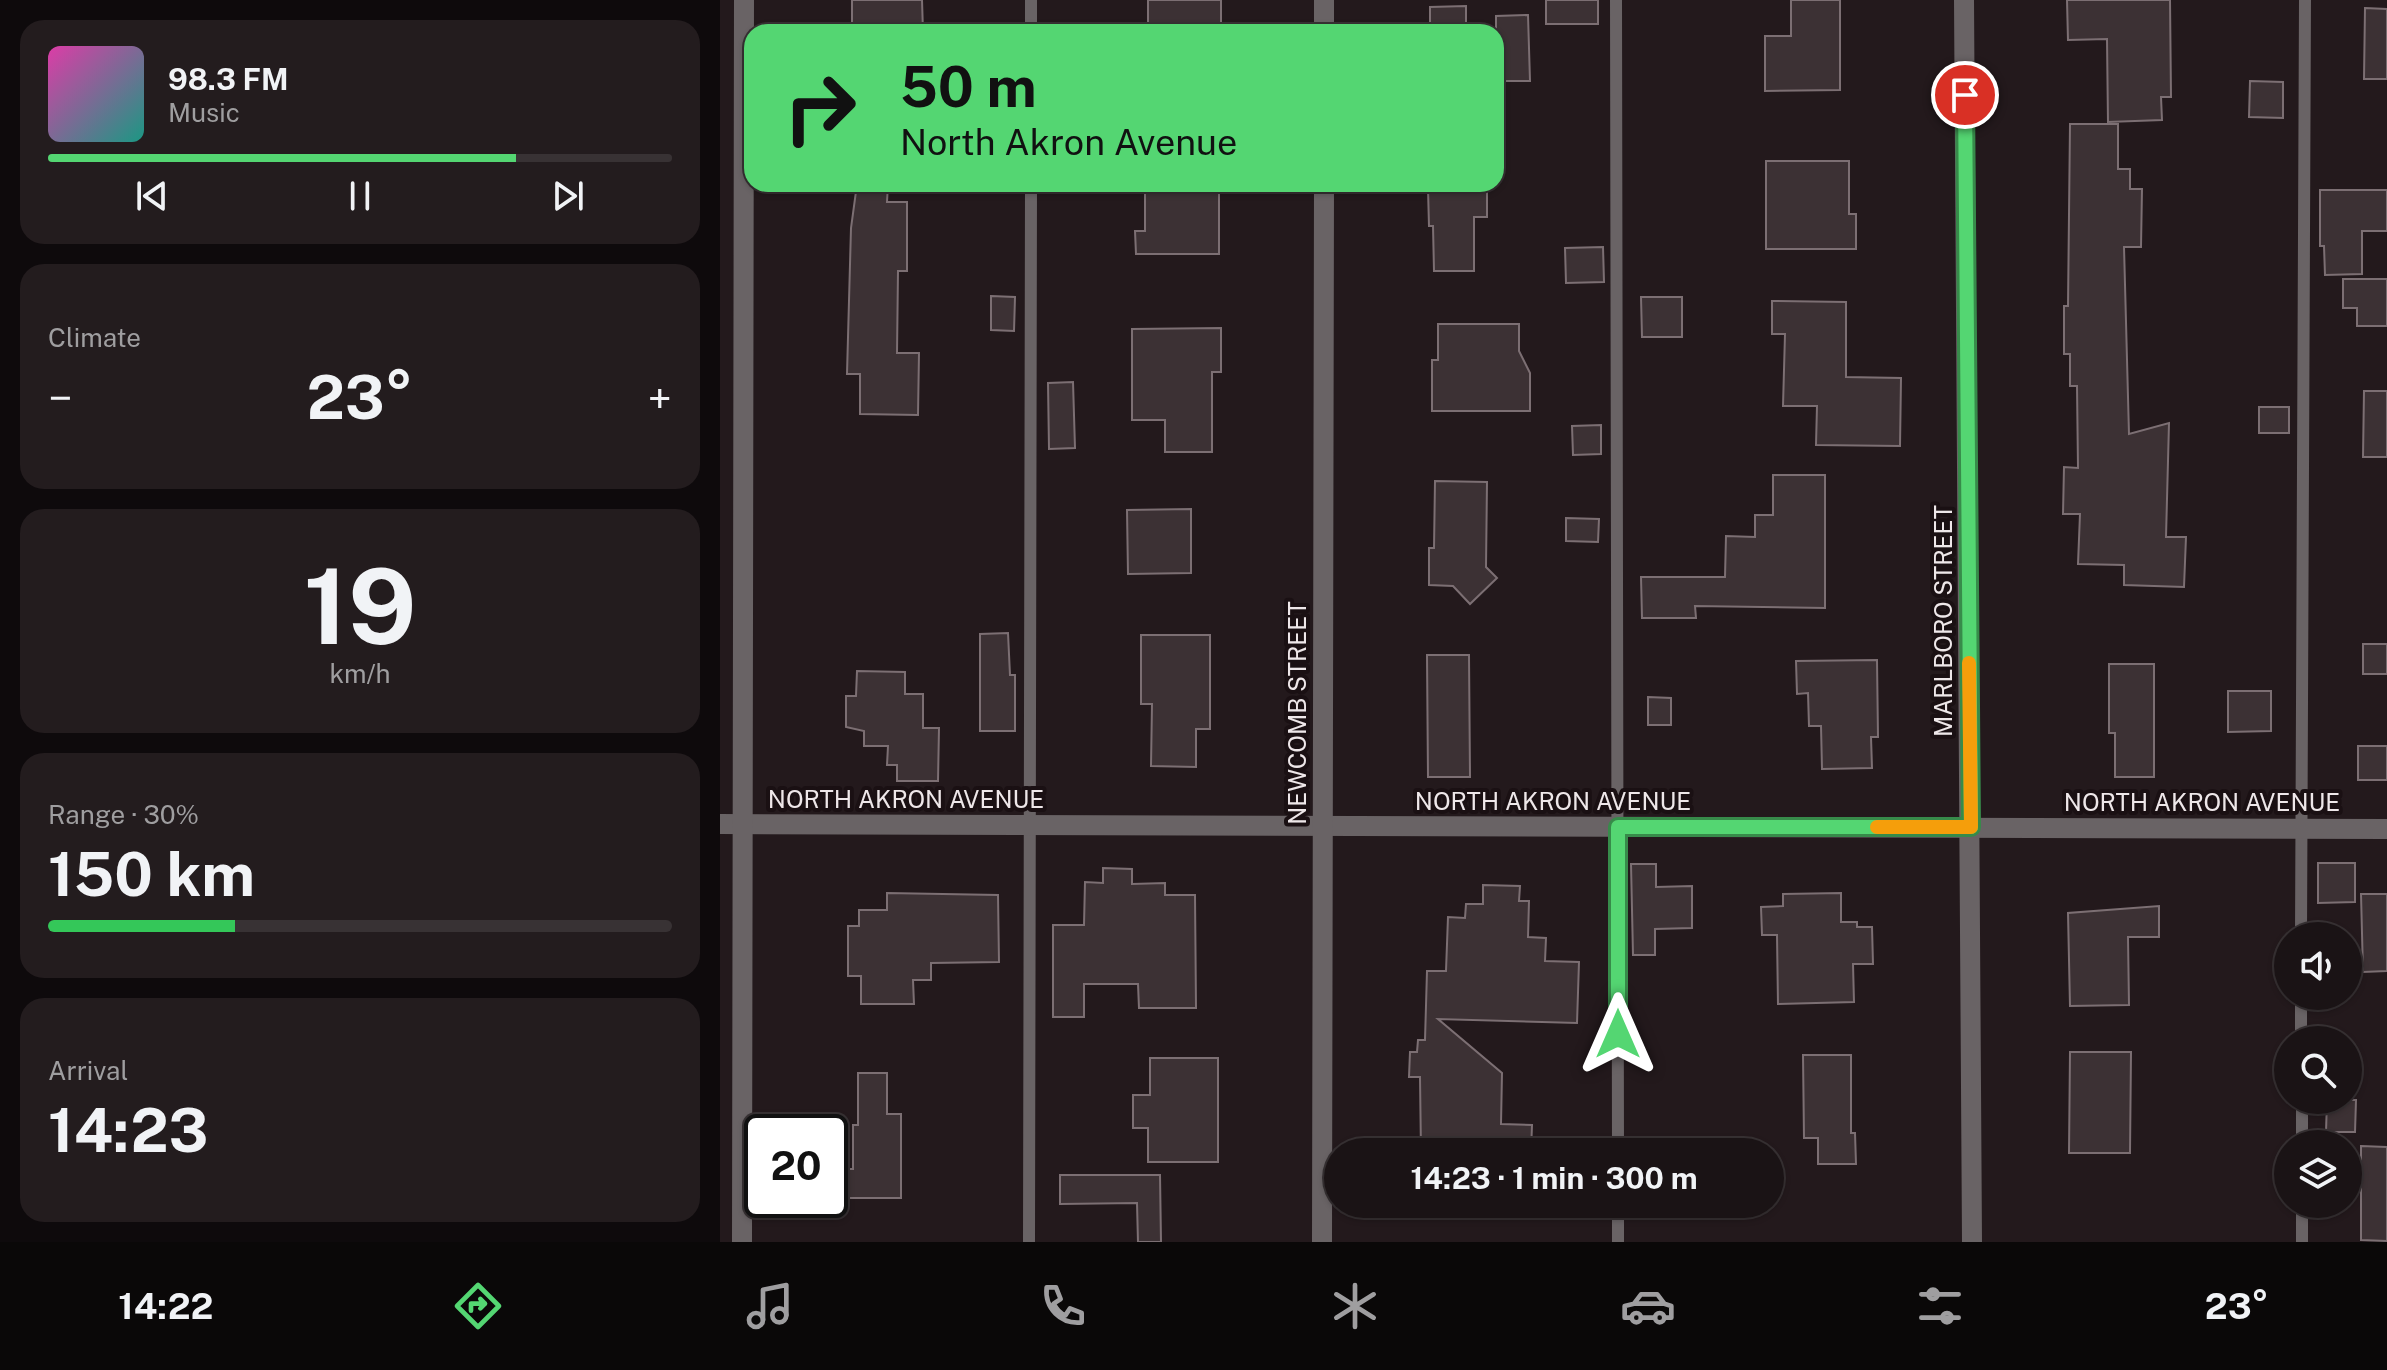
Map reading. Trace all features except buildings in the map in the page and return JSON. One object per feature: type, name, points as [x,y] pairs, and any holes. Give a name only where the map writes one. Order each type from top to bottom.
[{"type":"street","points":[[742,1242],[744,0]]},
{"type":"street","points":[[1324,0],[1324,24]]},
{"type":"street","name":"MARLBORO STREET","points":[[1964,0],[1972,1242]]},
{"type":"street","name":"NEWCOMB STREET","points":[[1322,1242],[1324,192]]},
{"type":"street","name":"NORTH AKRON AVENUE","points":[[720,824],[2387,829]]},
{"type":"lane","points":[[1031,0],[1031,24]]},
{"type":"lane","points":[[1616,0],[1618,1138]]},
{"type":"lane","points":[[2301,922],[2305,0]]},
{"type":"lane","points":[[1029,1242],[1031,192]]},
{"type":"lane","points":[[1618,1218],[1618,1242]]},
{"type":"lane","points":[[2302,1218],[2302,1242]]},
{"type":"slow traffic","points":[[1877,827],[1971,827],[1969,663]]},
{"type":"route","points":[[1618,1034],[1618,827],[1971,827],[1965,95]]}]
